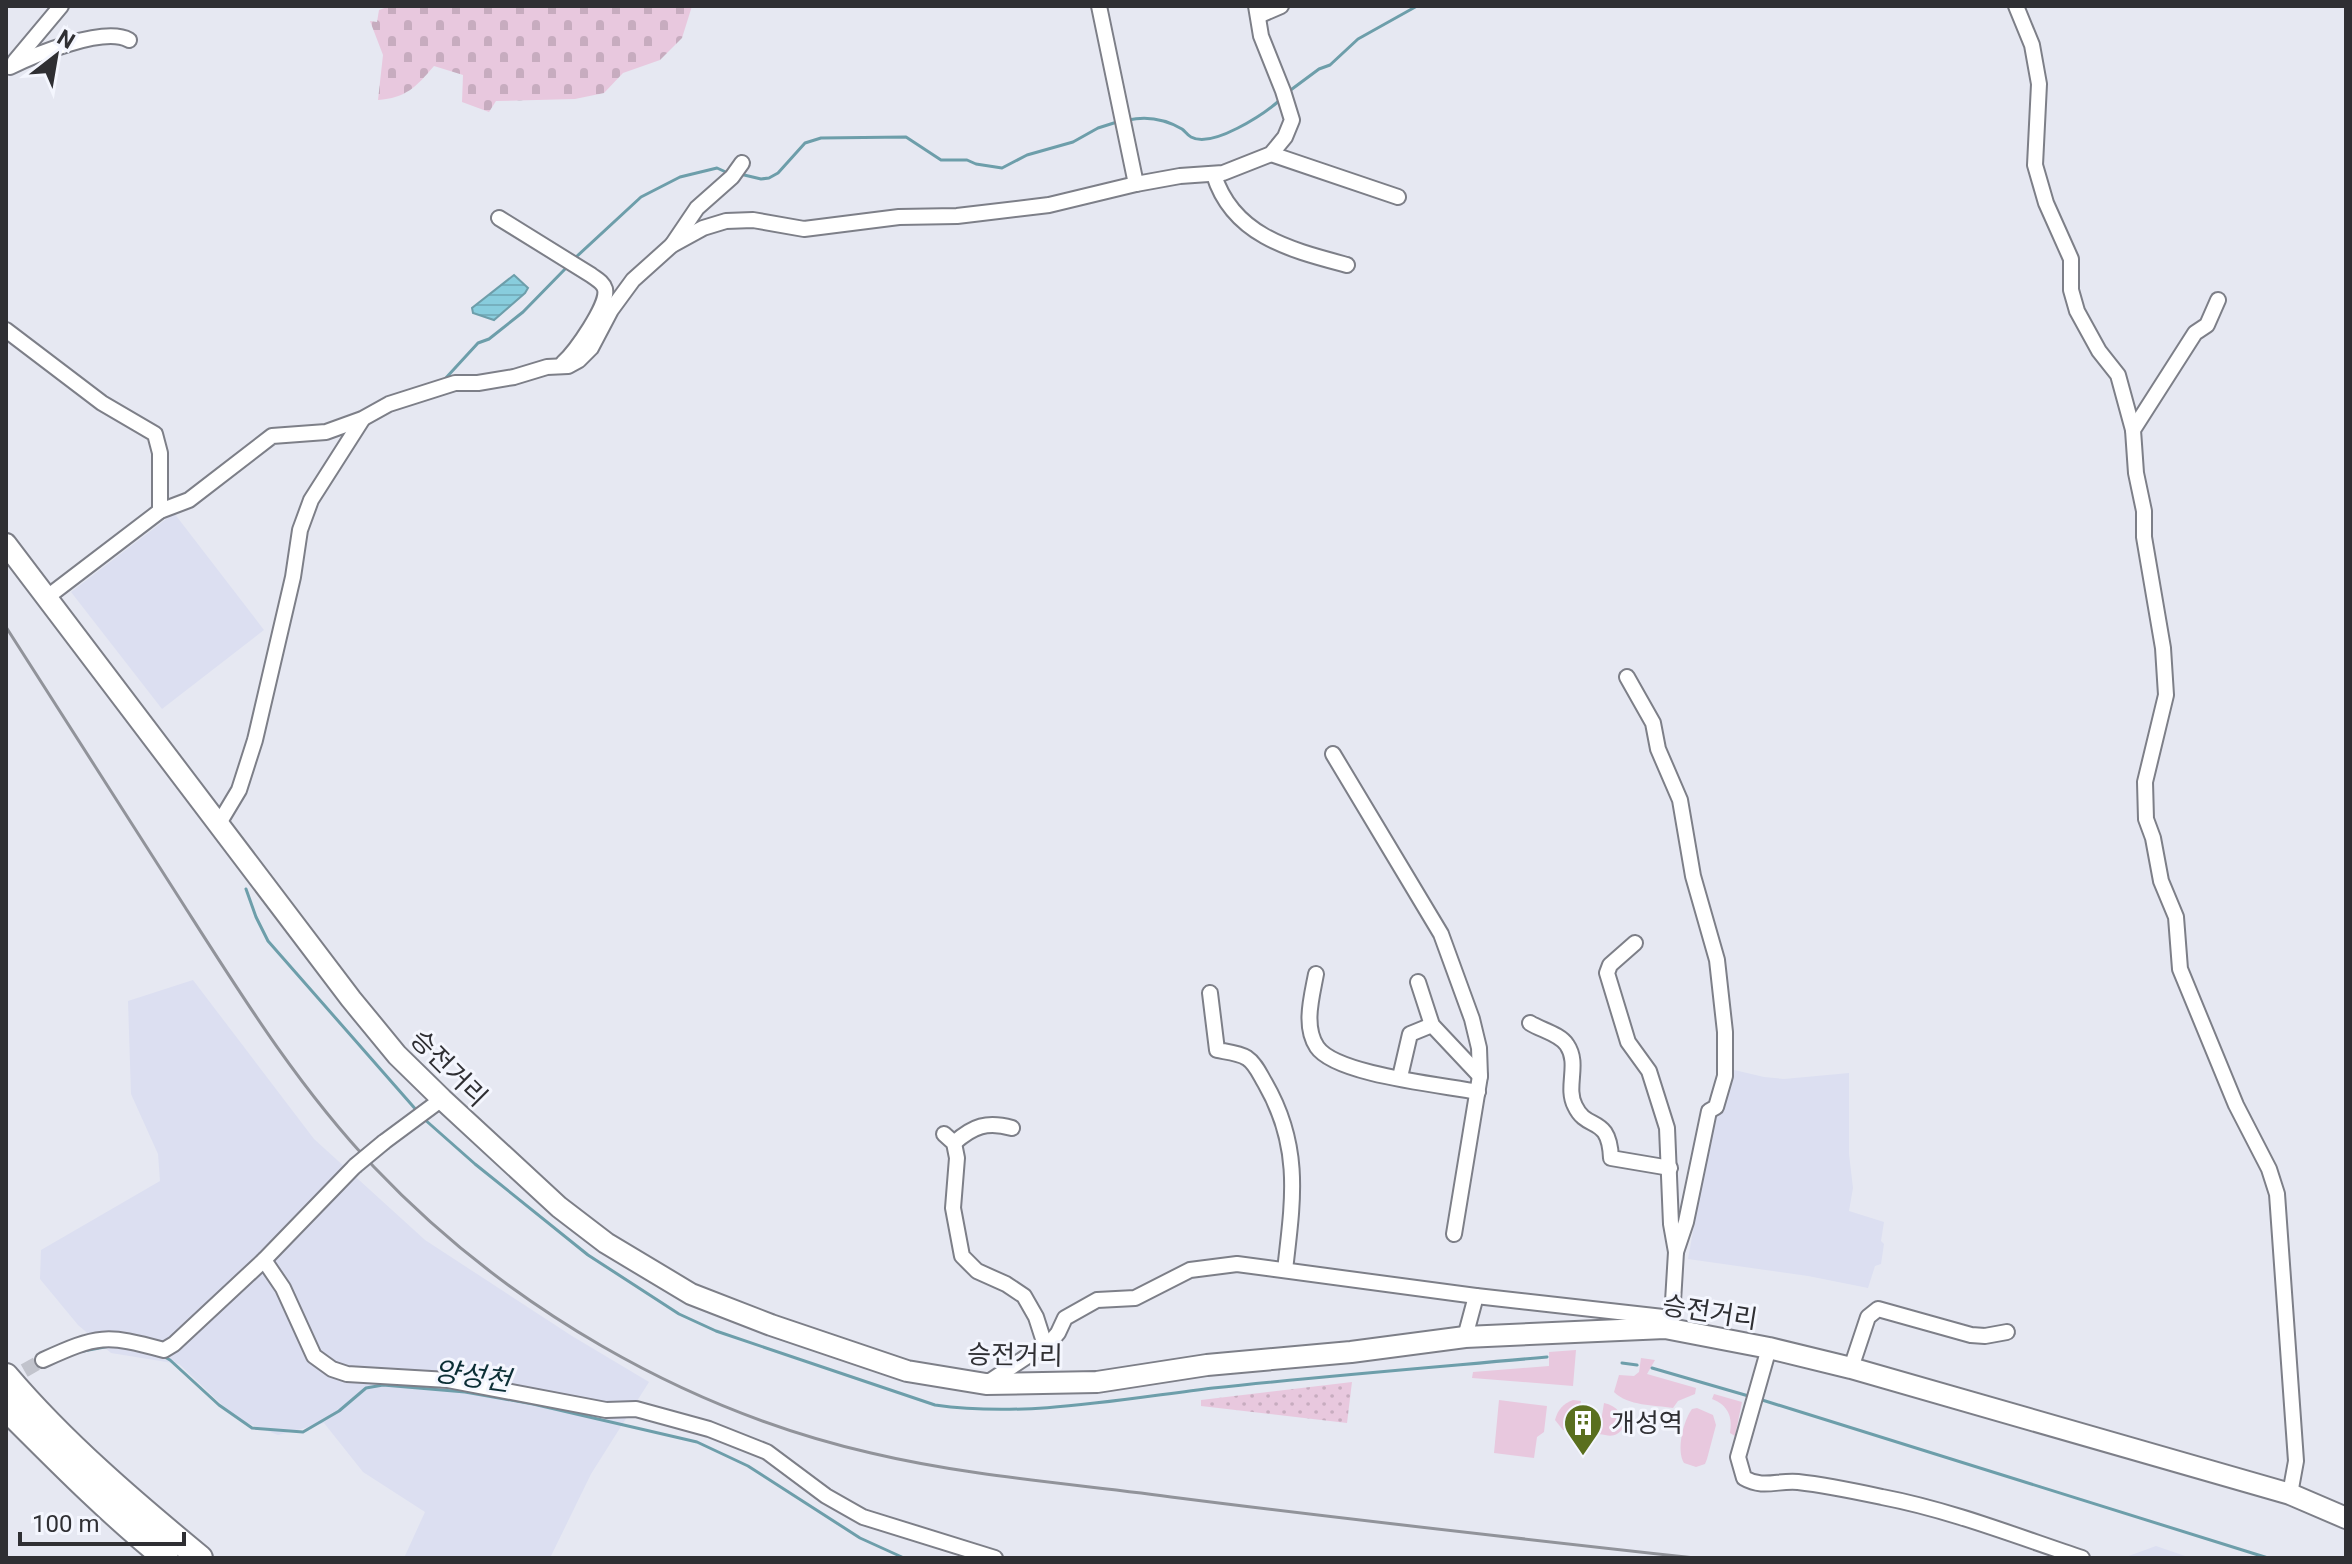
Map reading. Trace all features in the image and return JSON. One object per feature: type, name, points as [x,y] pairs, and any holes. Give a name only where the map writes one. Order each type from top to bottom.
[{"type":"highway","points":[[6,1376],[109,1480],[200,1558]]},
{"type":"highway","points":[[6,1408],[72,1475],[166,1558]]},
{"type":"main road","name":"승전거리","points":[[6,544],[351,999],[397,1055],[429,1109],[606,1243],[691,1294],[907,1371],[986,1384],[1097,1382],[1207,1365],[1351,1352],[1465,1337],[1669,1323],[1851,1368],[2290,1494],[2346,1518]]},
{"type":"street","points":[[8,68],[61,6]]},
{"type":"street","points":[[1099,6],[1136,184]]},
{"type":"street","points":[[46,598],[160,511],[189,500],[272,436],[326,432],[362,419],[389,404],[455,383],[478,383],[579,360],[591,348],[611,310],[633,280],[672,245],[703,228],[726,221],[753,220],[804,229],[899,217],[957,216],[1049,205],[1180,176],[1214,175],[1271,154],[1285,137],[1292,120],[1261,36],[1257,11],[1281,6]]},
{"type":"street","points":[[2016,6],[2032,45],[2039,84],[2035,165],[2046,203],[2071,259],[2071,290],[2077,311],[2099,351],[2118,375],[2133,430],[2136,473],[2144,511],[2144,537],[2163,648],[2166,695],[2145,782],[2146,819],[2161,881],[2176,917],[2180,969],[2230,1092],[2269,1169],[2277,1194],[2296,1461],[2290,1494]]},
{"type":"street","points":[[8,68],[44,51],[78,42],[112,36],[129,40]]},
{"type":"street","points":[[1271,154],[1398,197]]},
{"type":"street","points":[[672,245],[697,208],[737,170]]},
{"type":"street","points":[[1214,175],[1219,191],[1233,213],[1250,228],[1289,248],[1347,265]]},
{"type":"street","points":[[499,218],[601,282],[605,290],[605,298],[572,355],[560,366]]},
{"type":"street","points":[[2133,430],[2195,333],[2207,325],[2218,300]]},
{"type":"street","points":[[6,330],[102,403],[155,434],[160,453],[160,511]]},
{"type":"street","points":[[218,825],[239,790],[255,740],[293,577],[300,530],[311,500],[362,419]]},
{"type":"street","points":[[986,1384],[1045,1345],[1058,1333],[1065,1318],[1097,1300],[1135,1298],[1190,1270],[1237,1264],[1669,1323],[1676,1252],[1686,1222],[1709,1111],[1716,1107],[1725,1076],[1725,1032],[1717,960],[1690,865],[1680,800],[1658,749],[1653,723],[1627,677]]},
{"type":"street","points":[[1333,754],[1441,934],[1472,1019],[1479,1048],[1480,1076],[1454,1234]]},
{"type":"street","points":[[1635,943],[1610,965],[1607,973],[1628,1042],[1649,1071],[1667,1128],[1671,1224],[1676,1252]]},
{"type":"street","points":[[1316,974],[1309,1011],[1317,1047],[1339,1065],[1478,1092]]},
{"type":"street","points":[[1418,982],[1432,1025],[1480,1076]]},
{"type":"street","points":[[1210,993],[1217,1050],[1246,1058],[1255,1066],[1276,1102],[1292,1151],[1293,1202],[1285,1270]]},
{"type":"street","points":[[1530,1023],[1563,1039],[1569,1047],[1574,1067],[1572,1097],[1575,1107],[1606,1132],[1611,1158],[1670,1168]]},
{"type":"street","points":[[1400,1077],[1410,1034],[1432,1025]]},
{"type":"street","points":[[43,1360],[83,1342],[103,1338],[139,1342],[164,1350],[174,1344],[264,1260],[355,1166],[429,1109]]},
{"type":"street","points":[[1012,1128],[985,1124],[949,1138],[957,1158],[953,1208],[962,1256],[977,1271],[1024,1296],[1036,1317],[1045,1345]]},
{"type":"street","points":[[264,1260],[283,1288],[314,1356],[332,1369],[347,1374],[448,1380],[606,1410],[636,1409],[709,1429],[767,1452],[826,1496],[863,1517],[992,1558]]},
{"type":"street","points":[[1465,1337],[1476,1296]]},
{"type":"street","points":[[1851,1368],[1868,1317],[1878,1309],[1971,1335],[2007,1332]]},
{"type":"street","points":[[1769,1348],[1738,1457],[1744,1478],[1754,1484],[1794,1482],[1886,1497],[1953,1515],[2082,1558]]},
{"type":"shaded area","points":[[174,513],[264,630],[162,709],[71,592]]},
{"type":"shaded area","points":[[193,980],[314,1139],[425,1240],[649,1382],[591,1474],[550,1558],[404,1558],[425,1512],[363,1472],[324,1423],[278,1435],[237,1419],[179,1364],[111,1353],[78,1325],[40,1279],[41,1250],[160,1181],[158,1154],[131,1094],[128,1001]]},
{"type":"shaded area","points":[[1730,1069],[1784,1079],[1849,1073],[1849,1154],[1853,1188],[1849,1211],[1884,1222],[1881,1264],[1875,1266],[1868,1288],[1688,1259],[1713,1120]]},
{"type":"shaded area","points":[[2156,1546],[2191,1558],[2123,1558]]},
{"type":"green space","points":[[390,6],[692,6],[682,38],[660,60],[623,73],[604,93],[575,99],[496,101],[489,112],[462,102],[463,75],[434,66],[410,90],[396,97],[378,100],[383,55],[370,21],[377,22],[379,10]]},
{"type":"green space","points":[[1576,1350],[1573,1386],[1472,1378],[1473,1372],[1549,1366],[1549,1352]]},
{"type":"green space","points":[[1641,1358],[1655,1360],[1647,1374],[1696,1388],[1695,1394],[1678,1401],[1673,1408],[1620,1397],[1614,1392],[1619,1375],[1634,1376],[1639,1372]]},
{"type":"green space","points":[[1352,1382],[1347,1423],[1201,1406],[1201,1400]]},
{"type":"green space","points":[[1714,1394],[1742,1402],[1735,1436],[1730,1433],[1728,1412],[1712,1399]]},
{"type":"green space","points":[[1499,1400],[1547,1406],[1544,1432],[1537,1437],[1534,1458],[1494,1453]]},
{"type":"green space","points":[[1573,1400],[1581,1401],[1577,1432],[1563,1430],[1555,1420],[1561,1407]]},
{"type":"green space","points":[[1604,1403],[1613,1406],[1621,1415],[1623,1428],[1615,1435],[1599,1434]]},
{"type":"green space","points":[[1697,1408],[1713,1415],[1716,1425],[1705,1464],[1696,1467],[1684,1463],[1681,1444],[1689,1414]]},
{"type":"water","points":[[514,275],[528,288],[525,293],[494,320],[473,313],[472,308]]},
{"type":"waterway","points":[[1288,92],[1319,69],[1330,65],[1358,39],[1417,6]]},
{"type":"waterway","points":[[1128,120],[1149,118],[1176,126],[1191,137],[1212,138],[1250,121],[1280,100]]},
{"type":"waterway","points":[[740,174],[769,178],[778,173],[805,143],[821,138],[906,137],[941,160],[967,160],[1002,168],[1027,155],[1073,142],[1098,128],[1117,122]]},
{"type":"waterway","points":[[575,258],[641,197],[680,177],[717,168],[728,173]]},
{"type":"waterway","points":[[444,380],[478,343],[489,339],[523,312],[567,267]]},
{"type":"waterway","points":[[246,889],[268,941],[418,1112]]},
{"type":"waterway","points":[[423,1118],[588,1255],[679,1314],[716,1331],[935,1405],[1004,1409],[1074,1406],[1213,1388],[1547,1357]]},
{"type":"waterway","name":"양성천","points":[[78,1352],[110,1346]]},
{"type":"waterway","name":"양성천","points":[[163,1356],[219,1405],[252,1428],[303,1432],[339,1411],[366,1388],[383,1385],[465,1392],[533,1404],[697,1442],[748,1466],[860,1538],[904,1558]]},
{"type":"waterway","points":[[1622,1363],[1637,1365]]},
{"type":"waterway","points":[[1652,1368],[1752,1397]]},
{"type":"waterway","points":[[1759,1399],[2268,1558]]},
{"type":"tunnel","points":[[6,1381],[43,1360]]},
{"type":"railway","points":[[6,627],[251,1009],[321,1106],[374,1167],[481,1264],[540,1307],[602,1346],[666,1380],[733,1410],[801,1434],[909,1461],[1025,1479],[1372,1522],[1695,1558]]},
{"type":"place","name":"개성역","points":[[1583,1457]]}]
